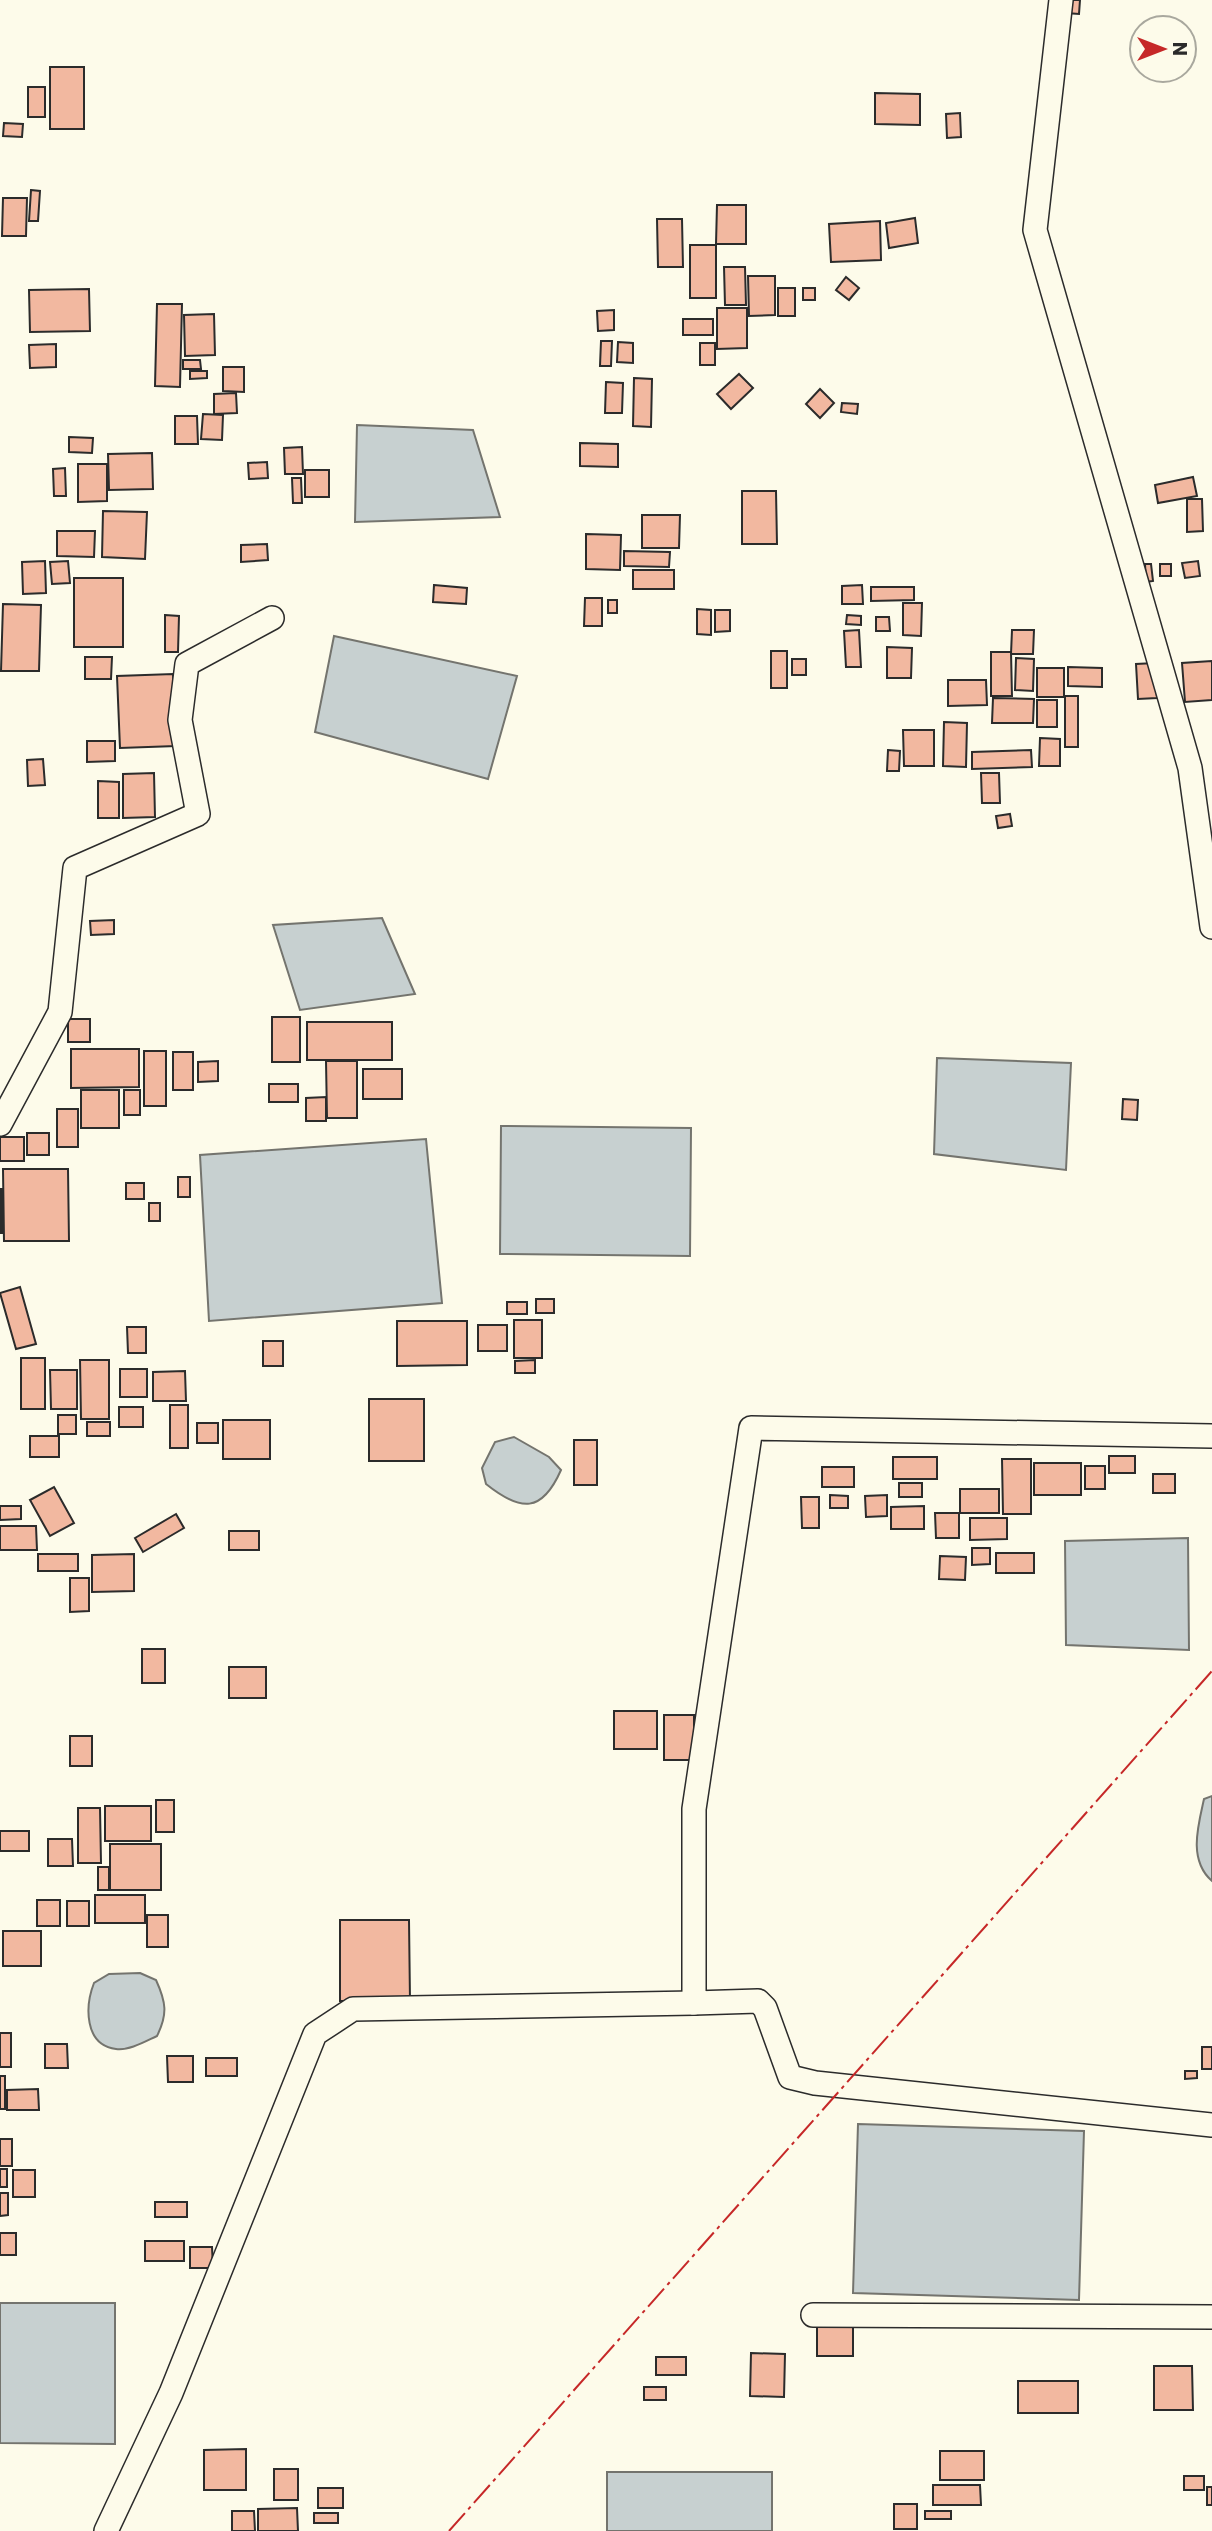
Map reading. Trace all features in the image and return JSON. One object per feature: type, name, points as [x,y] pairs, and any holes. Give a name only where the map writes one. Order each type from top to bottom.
[{"type":"street","points":[[1061,0],[1035,230],[1191,768],[1212,927]]},
{"type":"street","points":[[0,1124],[60,1012],[75,868],[198,814],[180,720],[187,664],[272,618]]},
{"type":"street","points":[[694,2003],[694,1809],[751,1428],[1212,1436]]},
{"type":"street","points":[[106,2531],[171,2393],[315,2034],[353,2009],[758,2001],[765,2008],[786,2073],[797,2080],[1212,2125]]},
{"type":"street","points":[[813,2315],[1212,2316]]},
{"type":"shaded area","points":[[357,425],[473,430],[500,517],[355,522]]},
{"type":"shaded area","points":[[334,636],[517,676],[488,779],[315,732]]},
{"type":"shaded area","points":[[382,918],[415,994],[300,1010],[273,925]]},
{"type":"shaded area","points":[[937,1058],[1071,1063],[1066,1170],[934,1154]]},
{"type":"shaded area","points":[[501,1126],[691,1128],[690,1256],[500,1254]]},
{"type":"shaded area","points":[[426,1139],[442,1303],[209,1321],[200,1155]]},
{"type":"shaded area","points":[[514,1437],[549,1457],[561,1470],[546,1494],[530,1504],[510,1500],[486,1484],[482,1468],[495,1442]]},
{"type":"shaded area","points":[[1188,1538],[1189,1650],[1066,1645],[1065,1541]]},
{"type":"shaded area","points":[[1212,1796],[1212,1881],[1200,1863],[1197,1842],[1204,1799]]},
{"type":"shaded area","points":[[140,1973],[156,1980],[162,1995],[164,2014],[157,2036],[126,2049],[105,2046],[98,2040],[90,2023],[89,2002],[94,1983],[109,1974]]},
{"type":"shaded area","points":[[858,2124],[1084,2131],[1079,2300],[853,2293]]},
{"type":"shaded area","points":[[0,2303],[115,2303],[115,2444],[0,2443]]},
{"type":"shaded area","points":[[607,2472],[772,2472],[772,2531],[607,2531]]},
{"type":"building","points":[[1067,0],[1080,0],[1079,14],[1066,13]]},
{"type":"building","points":[[50,67],[84,67],[84,129],[50,129]]},
{"type":"building","points":[[28,87],[45,87],[45,117],[28,117]]},
{"type":"building","points":[[875,93],[920,94],[920,125],[875,124]]},
{"type":"building","points":[[960,113],[961,137],[947,138],[946,114]]},
{"type":"building","points":[[4,123],[23,124],[22,137],[3,136]]},
{"type":"building","points":[[31,190],[40,191],[38,221],[29,221]]},
{"type":"building","points":[[3,198],[27,198],[26,236],[2,236]]},
{"type":"building","points":[[717,205],[746,205],[746,244],[716,244]]},
{"type":"building","points":[[915,218],[918,243],[889,248],[886,223]]},
{"type":"building","points":[[657,219],[682,219],[683,267],[658,267]]},
{"type":"building","points":[[880,221],[881,260],[831,262],[829,224]]},
{"type":"building","points":[[690,245],[716,245],[716,298],[690,298]]},
{"type":"building","points":[[724,267],[745,267],[746,305],[725,305]]},
{"type":"building","points":[[748,276],[775,276],[775,315],[749,316]]},
{"type":"building","points":[[846,277],[859,288],[849,300],[836,290]]},
{"type":"building","points":[[778,288],[795,288],[795,316],[778,316]]},
{"type":"building","points":[[803,288],[815,288],[815,300],[803,300]]},
{"type":"building","points":[[89,289],[90,331],[30,332],[29,290]]},
{"type":"building","points":[[157,304],[182,304],[180,387],[155,386]]},
{"type":"building","points":[[717,308],[747,308],[747,348],[717,349]]},
{"type":"building","points":[[614,310],[614,330],[598,331],[597,311]]},
{"type":"building","points":[[214,314],[215,355],[185,356],[184,315]]},
{"type":"building","points":[[683,319],[713,319],[713,335],[683,335]]},
{"type":"building","points":[[601,341],[612,341],[611,366],[600,366]]},
{"type":"building","points":[[618,342],[633,343],[633,363],[617,362]]},
{"type":"building","points":[[700,343],[715,343],[715,365],[700,365]]},
{"type":"building","points":[[56,344],[56,367],[30,368],[29,345]]},
{"type":"building","points":[[183,360],[200,360],[201,369],[183,369]]},
{"type":"building","points":[[223,367],[244,367],[244,392],[223,391]]},
{"type":"building","points":[[190,371],[207,371],[207,378],[190,379]]},
{"type":"building","points":[[739,374],[753,388],[731,409],[717,394]]},
{"type":"building","points":[[634,378],[652,379],[651,427],[633,426]]},
{"type":"building","points":[[606,382],[623,383],[622,413],[605,413]]},
{"type":"building","points":[[820,389],[834,403],[820,418],[806,404]]},
{"type":"building","points":[[236,393],[237,413],[214,414],[214,394]]},
{"type":"building","points":[[842,403],[858,404],[857,414],[841,412]]},
{"type":"building","points":[[203,414],[223,415],[222,440],[201,439]]},
{"type":"building","points":[[175,416],[197,416],[198,444],[175,444]]},
{"type":"building","points":[[69,437],[93,438],[92,453],[69,452]]},
{"type":"building","points":[[580,443],[618,444],[618,467],[580,466]]},
{"type":"building","points":[[302,447],[303,474],[285,474],[284,448]]},
{"type":"building","points":[[152,453],[153,489],[109,490],[108,454]]},
{"type":"building","points":[[267,462],[268,478],[249,479],[248,463]]},
{"type":"building","points":[[78,464],[107,464],[107,501],[78,502]]},
{"type":"building","points":[[65,468],[66,496],[54,496],[53,469]]},
{"type":"building","points":[[305,470],[329,470],[329,497],[305,497]]},
{"type":"building","points":[[1193,477],[1197,496],[1158,503],[1155,485]]},
{"type":"building","points":[[292,478],[301,478],[302,503],[293,503]]},
{"type":"building","points":[[742,491],[776,491],[777,544],[742,544]]},
{"type":"building","points":[[1187,499],[1202,499],[1203,531],[1187,532]]},
{"type":"building","points":[[103,511],[147,512],[145,559],[102,557]]},
{"type":"building","points":[[642,515],[680,515],[679,548],[642,548]]},
{"type":"building","points":[[57,531],[95,531],[94,557],[57,556]]},
{"type":"building","points":[[586,534],[621,535],[620,570],[586,569]]},
{"type":"building","points":[[267,544],[268,560],[241,562],[241,545]]},
{"type":"building","points":[[624,551],[670,552],[669,567],[624,566]]},
{"type":"building","points":[[45,561],[46,593],[23,594],[22,562]]},
{"type":"building","points":[[68,561],[70,583],[52,584],[50,562]]},
{"type":"building","points":[[1198,561],[1200,576],[1185,578],[1182,563]]},
{"type":"building","points":[[1145,564],[1151,564],[1153,581],[1146,582]]},
{"type":"building","points":[[1160,564],[1171,564],[1171,576],[1160,576]]},
{"type":"building","points":[[633,570],[674,570],[674,589],[633,589]]},
{"type":"building","points":[[74,578],[123,578],[123,647],[74,647]]},
{"type":"building","points":[[434,585],[467,588],[466,604],[433,602]]},
{"type":"building","points":[[862,585],[863,604],[842,604],[842,586]]},
{"type":"building","points":[[871,587],[914,587],[914,600],[871,601]]},
{"type":"building","points":[[585,598],[602,598],[602,626],[584,626]]},
{"type":"building","points":[[608,600],[617,600],[617,613],[608,613]]},
{"type":"building","points":[[903,603],[922,603],[921,636],[903,635]]},
{"type":"building","points":[[3,604],[41,605],[39,671],[1,671]]},
{"type":"building","points":[[697,609],[711,610],[711,635],[697,634]]},
{"type":"building","points":[[715,610],[730,610],[730,631],[715,632]]},
{"type":"building","points":[[165,615],[179,616],[178,652],[165,652]]},
{"type":"building","points":[[847,615],[861,616],[861,625],[846,624]]},
{"type":"building","points":[[876,617],[889,617],[890,631],[876,631]]},
{"type":"building","points":[[859,630],[861,667],[846,667],[844,631]]},
{"type":"building","points":[[1012,630],[1034,630],[1033,654],[1011,654]]},
{"type":"building","points":[[887,647],[912,648],[911,678],[887,678]]},
{"type":"building","points":[[771,651],[787,651],[787,688],[771,688]]},
{"type":"building","points":[[991,652],[1011,652],[1012,696],[991,696]]},
{"type":"building","points":[[85,657],[112,657],[111,679],[85,679]]},
{"type":"building","points":[[1016,658],[1034,659],[1033,691],[1015,690]]},
{"type":"building","points":[[792,659],[806,659],[806,675],[792,675]]},
{"type":"building","points":[[1212,661],[1212,700],[1185,702],[1182,663]]},
{"type":"building","points":[[1155,663],[1157,698],[1138,699],[1136,664]]},
{"type":"building","points":[[1068,667],[1102,668],[1102,687],[1068,686]]},
{"type":"building","points":[[1037,668],[1064,668],[1064,697],[1037,697]]},
{"type":"building","points":[[173,674],[176,746],[120,748],[117,676]]},
{"type":"building","points":[[948,680],[986,680],[987,705],[948,706]]},
{"type":"building","points":[[1065,696],[1078,696],[1078,747],[1065,747]]},
{"type":"building","points":[[993,698],[1034,699],[1033,723],[992,723]]},
{"type":"building","points":[[1037,700],[1057,700],[1057,727],[1037,727]]},
{"type":"building","points":[[944,722],[967,723],[966,767],[943,766]]},
{"type":"building","points":[[903,730],[934,730],[934,766],[904,766]]},
{"type":"building","points":[[1040,738],[1060,739],[1060,766],[1039,766]]},
{"type":"building","points":[[87,741],[115,741],[115,761],[87,762]]},
{"type":"building","points":[[888,750],[900,751],[899,771],[887,771]]},
{"type":"building","points":[[1031,750],[1032,767],[972,769],[972,752]]},
{"type":"building","points":[[43,759],[45,785],[28,786],[27,760]]},
{"type":"building","points":[[154,773],[155,817],[123,818],[123,774]]},
{"type":"building","points":[[981,773],[999,773],[1000,803],[982,803]]},
{"type":"building","points":[[98,781],[119,782],[119,818],[98,818]]},
{"type":"building","points":[[1010,814],[1012,826],[998,828],[996,816]]},
{"type":"building","points":[[114,920],[114,934],[91,935],[90,921]]},
{"type":"building","points":[[272,1017],[300,1017],[300,1062],[272,1062]]},
{"type":"building","points":[[68,1019],[90,1019],[90,1042],[68,1042]]},
{"type":"building","points":[[307,1022],[392,1022],[392,1060],[307,1060]]},
{"type":"building","points":[[71,1049],[139,1049],[139,1087],[71,1088]]},
{"type":"building","points":[[144,1051],[166,1051],[166,1106],[144,1106]]},
{"type":"building","points":[[173,1052],[193,1052],[193,1090],[173,1090]]},
{"type":"building","points":[[218,1061],[218,1081],[198,1082],[198,1062]]},
{"type":"building","points":[[326,1061],[357,1061],[357,1118],[327,1118]]},
{"type":"building","points":[[363,1069],[402,1069],[402,1099],[363,1099]]},
{"type":"building","points":[[269,1084],[298,1084],[298,1102],[269,1102]]},
{"type":"building","points":[[81,1090],[119,1090],[119,1128],[81,1128]]},
{"type":"building","points":[[124,1090],[140,1090],[140,1115],[124,1115]]},
{"type":"building","points":[[326,1097],[326,1121],[306,1121],[306,1098]]},
{"type":"building","points":[[1123,1099],[1138,1100],[1137,1120],[1122,1119]]},
{"type":"building","points":[[57,1109],[78,1109],[78,1147],[57,1147]]},
{"type":"building","points":[[27,1133],[49,1133],[49,1155],[27,1155]]},
{"type":"building","points":[[0,1137],[24,1137],[24,1161],[0,1161]]},
{"type":"building","points":[[3,1169],[68,1169],[69,1241],[4,1241]]},
{"type":"building","points":[[178,1177],[190,1177],[190,1197],[178,1197]]},
{"type":"building","points":[[126,1183],[144,1183],[144,1199],[126,1199]]},
{"type":"building","points":[[2,1189],[2,1233],[0,1233]]},
{"type":"building","points":[[149,1203],[160,1203],[160,1221],[149,1221]]},
{"type":"building","points":[[20,1287],[36,1344],[16,1349],[0,1293]]},
{"type":"building","points":[[536,1299],[554,1299],[554,1313],[536,1313]]},
{"type":"building","points":[[507,1302],[527,1302],[527,1314],[507,1314]]},
{"type":"building","points":[[514,1320],[542,1320],[542,1358],[514,1358]]},
{"type":"building","points":[[397,1321],[467,1321],[467,1365],[397,1366]]},
{"type":"building","points":[[478,1325],[507,1325],[507,1351],[478,1351]]},
{"type":"building","points":[[127,1327],[146,1327],[146,1353],[128,1353]]},
{"type":"building","points":[[263,1341],[283,1341],[283,1366],[263,1366]]},
{"type":"building","points":[[21,1358],[45,1358],[45,1409],[21,1409]]},
{"type":"building","points":[[80,1360],[109,1360],[109,1419],[81,1419]]},
{"type":"building","points":[[535,1360],[535,1373],[515,1373],[515,1361]]},
{"type":"building","points":[[120,1369],[147,1369],[147,1397],[120,1397]]},
{"type":"building","points":[[50,1370],[77,1370],[77,1409],[51,1409]]},
{"type":"building","points":[[185,1371],[186,1401],[153,1401],[153,1372]]},
{"type":"building","points":[[369,1399],[424,1399],[424,1461],[369,1461]]},
{"type":"building","points":[[170,1405],[188,1405],[188,1448],[170,1448]]},
{"type":"building","points":[[119,1407],[143,1407],[143,1427],[119,1427]]},
{"type":"building","points":[[58,1415],[76,1415],[76,1434],[58,1434]]},
{"type":"building","points":[[223,1420],[270,1420],[270,1459],[223,1459]]},
{"type":"building","points":[[87,1422],[110,1422],[110,1436],[87,1436]]},
{"type":"building","points":[[197,1423],[218,1423],[218,1443],[197,1443]]},
{"type":"building","points":[[30,1436],[59,1436],[59,1457],[30,1457]]},
{"type":"building","points":[[574,1440],[597,1440],[597,1485],[574,1485]]},
{"type":"building","points":[[1109,1456],[1135,1456],[1135,1473],[1109,1473]]},
{"type":"building","points":[[893,1457],[937,1457],[937,1479],[893,1479]]},
{"type":"building","points":[[1002,1459],[1031,1459],[1031,1514],[1003,1514]]},
{"type":"building","points":[[1034,1463],[1081,1463],[1081,1495],[1034,1495]]},
{"type":"building","points":[[1085,1466],[1105,1466],[1105,1489],[1085,1489]]},
{"type":"building","points":[[822,1467],[854,1467],[854,1487],[822,1487]]},
{"type":"building","points":[[1153,1474],[1175,1474],[1175,1493],[1153,1493]]},
{"type":"building","points":[[899,1483],[922,1483],[922,1497],[899,1497]]},
{"type":"building","points":[[54,1487],[74,1523],[50,1536],[30,1500]]},
{"type":"building","points":[[960,1489],[999,1489],[999,1513],[960,1513]]},
{"type":"building","points":[[830,1495],[848,1496],[848,1508],[830,1508]]},
{"type":"building","points":[[887,1495],[887,1516],[866,1517],[865,1496]]},
{"type":"building","points":[[801,1497],[819,1497],[819,1528],[802,1528]]},
{"type":"building","points":[[0,1506],[21,1506],[21,1519],[0,1520]]},
{"type":"building","points":[[924,1506],[924,1529],[891,1529],[891,1507]]},
{"type":"building","points":[[935,1513],[959,1513],[959,1538],[936,1538]]},
{"type":"building","points":[[176,1514],[184,1528],[143,1552],[135,1538]]},
{"type":"building","points":[[970,1518],[1007,1518],[1007,1539],[970,1540]]},
{"type":"building","points":[[0,1526],[36,1526],[37,1550],[0,1550]]},
{"type":"building","points":[[229,1531],[259,1531],[259,1550],[229,1550]]},
{"type":"building","points":[[972,1548],[990,1548],[990,1564],[972,1565]]},
{"type":"building","points":[[996,1553],[1034,1553],[1034,1573],[996,1573]]},
{"type":"building","points":[[38,1554],[78,1554],[78,1571],[38,1571]]},
{"type":"building","points":[[134,1554],[134,1591],[92,1592],[92,1555]]},
{"type":"building","points":[[940,1556],[966,1557],[965,1580],[939,1579]]},
{"type":"building","points":[[70,1578],[89,1578],[89,1611],[70,1612]]},
{"type":"building","points":[[142,1649],[165,1649],[165,1683],[142,1683]]},
{"type":"building","points":[[229,1667],[266,1667],[266,1698],[229,1698]]},
{"type":"building","points":[[614,1711],[657,1711],[657,1749],[614,1749]]},
{"type":"building","points":[[664,1715],[694,1715],[694,1760],[664,1760]]},
{"type":"building","points":[[70,1736],[92,1736],[92,1766],[70,1766]]},
{"type":"building","points":[[156,1800],[174,1800],[174,1832],[156,1832]]},
{"type":"building","points":[[105,1806],[151,1806],[151,1841],[105,1841]]},
{"type":"building","points":[[78,1808],[100,1808],[101,1863],[78,1863]]},
{"type":"building","points":[[0,1831],[29,1831],[29,1851],[0,1851]]},
{"type":"building","points":[[48,1839],[72,1839],[73,1866],[48,1866]]},
{"type":"building","points":[[110,1844],[161,1844],[161,1890],[110,1890]]},
{"type":"building","points":[[98,1867],[109,1867],[109,1890],[98,1890]]},
{"type":"building","points":[[95,1895],[145,1895],[145,1923],[95,1923]]},
{"type":"building","points":[[37,1900],[60,1900],[60,1926],[37,1926]]},
{"type":"building","points":[[67,1901],[89,1901],[89,1926],[67,1926]]},
{"type":"building","points":[[147,1915],[168,1915],[168,1947],[147,1947]]},
{"type":"building","points":[[340,1920],[409,1920],[410,2001],[340,2001]]},
{"type":"building","points":[[3,1931],[41,1931],[41,1966],[3,1966]]},
{"type":"building","points":[[0,2033],[11,2033],[11,2067],[0,2067]]},
{"type":"building","points":[[45,2044],[67,2044],[68,2068],[45,2068]]},
{"type":"building","points":[[1202,2047],[1212,2047],[1212,2069],[1202,2069]]},
{"type":"building","points":[[167,2056],[193,2056],[193,2082],[168,2082]]},
{"type":"building","points":[[206,2058],[237,2058],[237,2076],[206,2076]]},
{"type":"building","points":[[1185,2071],[1197,2071],[1197,2078],[1185,2079]]},
{"type":"building","points":[[0,2076],[5,2076],[5,2109],[0,2109]]},
{"type":"building","points":[[38,2089],[39,2110],[7,2110],[7,2090]]},
{"type":"building","points":[[0,2139],[12,2139],[12,2166],[0,2166]]},
{"type":"building","points":[[0,2169],[7,2169],[7,2187],[0,2187]]},
{"type":"building","points":[[13,2170],[35,2170],[35,2197],[13,2197]]},
{"type":"building","points":[[0,2193],[8,2193],[8,2215],[0,2216]]},
{"type":"building","points":[[155,2202],[187,2202],[187,2217],[155,2217]]},
{"type":"building","points":[[0,2233],[16,2233],[16,2255],[0,2255]]},
{"type":"building","points":[[145,2241],[184,2241],[184,2261],[145,2261]]},
{"type":"building","points":[[190,2247],[212,2247],[213,2268],[190,2268]]},
{"type":"building","points":[[817,2325],[853,2326],[853,2356],[817,2356]]},
{"type":"building","points":[[751,2353],[785,2354],[784,2397],[750,2396]]},
{"type":"building","points":[[656,2357],[686,2357],[686,2375],[656,2375]]},
{"type":"building","points":[[1154,2366],[1192,2366],[1193,2410],[1154,2410]]},
{"type":"building","points":[[1018,2381],[1078,2381],[1078,2413],[1018,2413]]},
{"type":"building","points":[[644,2387],[666,2387],[666,2400],[644,2400]]},
{"type":"building","points":[[246,2449],[246,2490],[204,2490],[204,2450]]},
{"type":"building","points":[[940,2451],[984,2451],[984,2480],[940,2480]]},
{"type":"building","points":[[274,2469],[298,2469],[298,2500],[274,2500]]},
{"type":"building","points":[[1184,2476],[1204,2476],[1204,2490],[1184,2490]]},
{"type":"building","points":[[933,2485],[980,2485],[981,2505],[933,2505]]},
{"type":"building","points":[[1207,2487],[1212,2487],[1212,2505],[1207,2505]]},
{"type":"building","points":[[318,2488],[343,2488],[343,2508],[318,2508]]},
{"type":"building","points":[[894,2504],[917,2504],[917,2529],[894,2529]]},
{"type":"building","points":[[297,2508],[298,2531],[258,2531],[258,2509]]},
{"type":"building","points":[[232,2511],[254,2511],[255,2531],[232,2531]]},
{"type":"building","points":[[925,2511],[951,2511],[951,2519],[925,2519]]},
{"type":"building","points":[[314,2513],[338,2513],[338,2523],[314,2523]]},
{"type":"power","points":[[449,2531],[1212,1671]]}]
